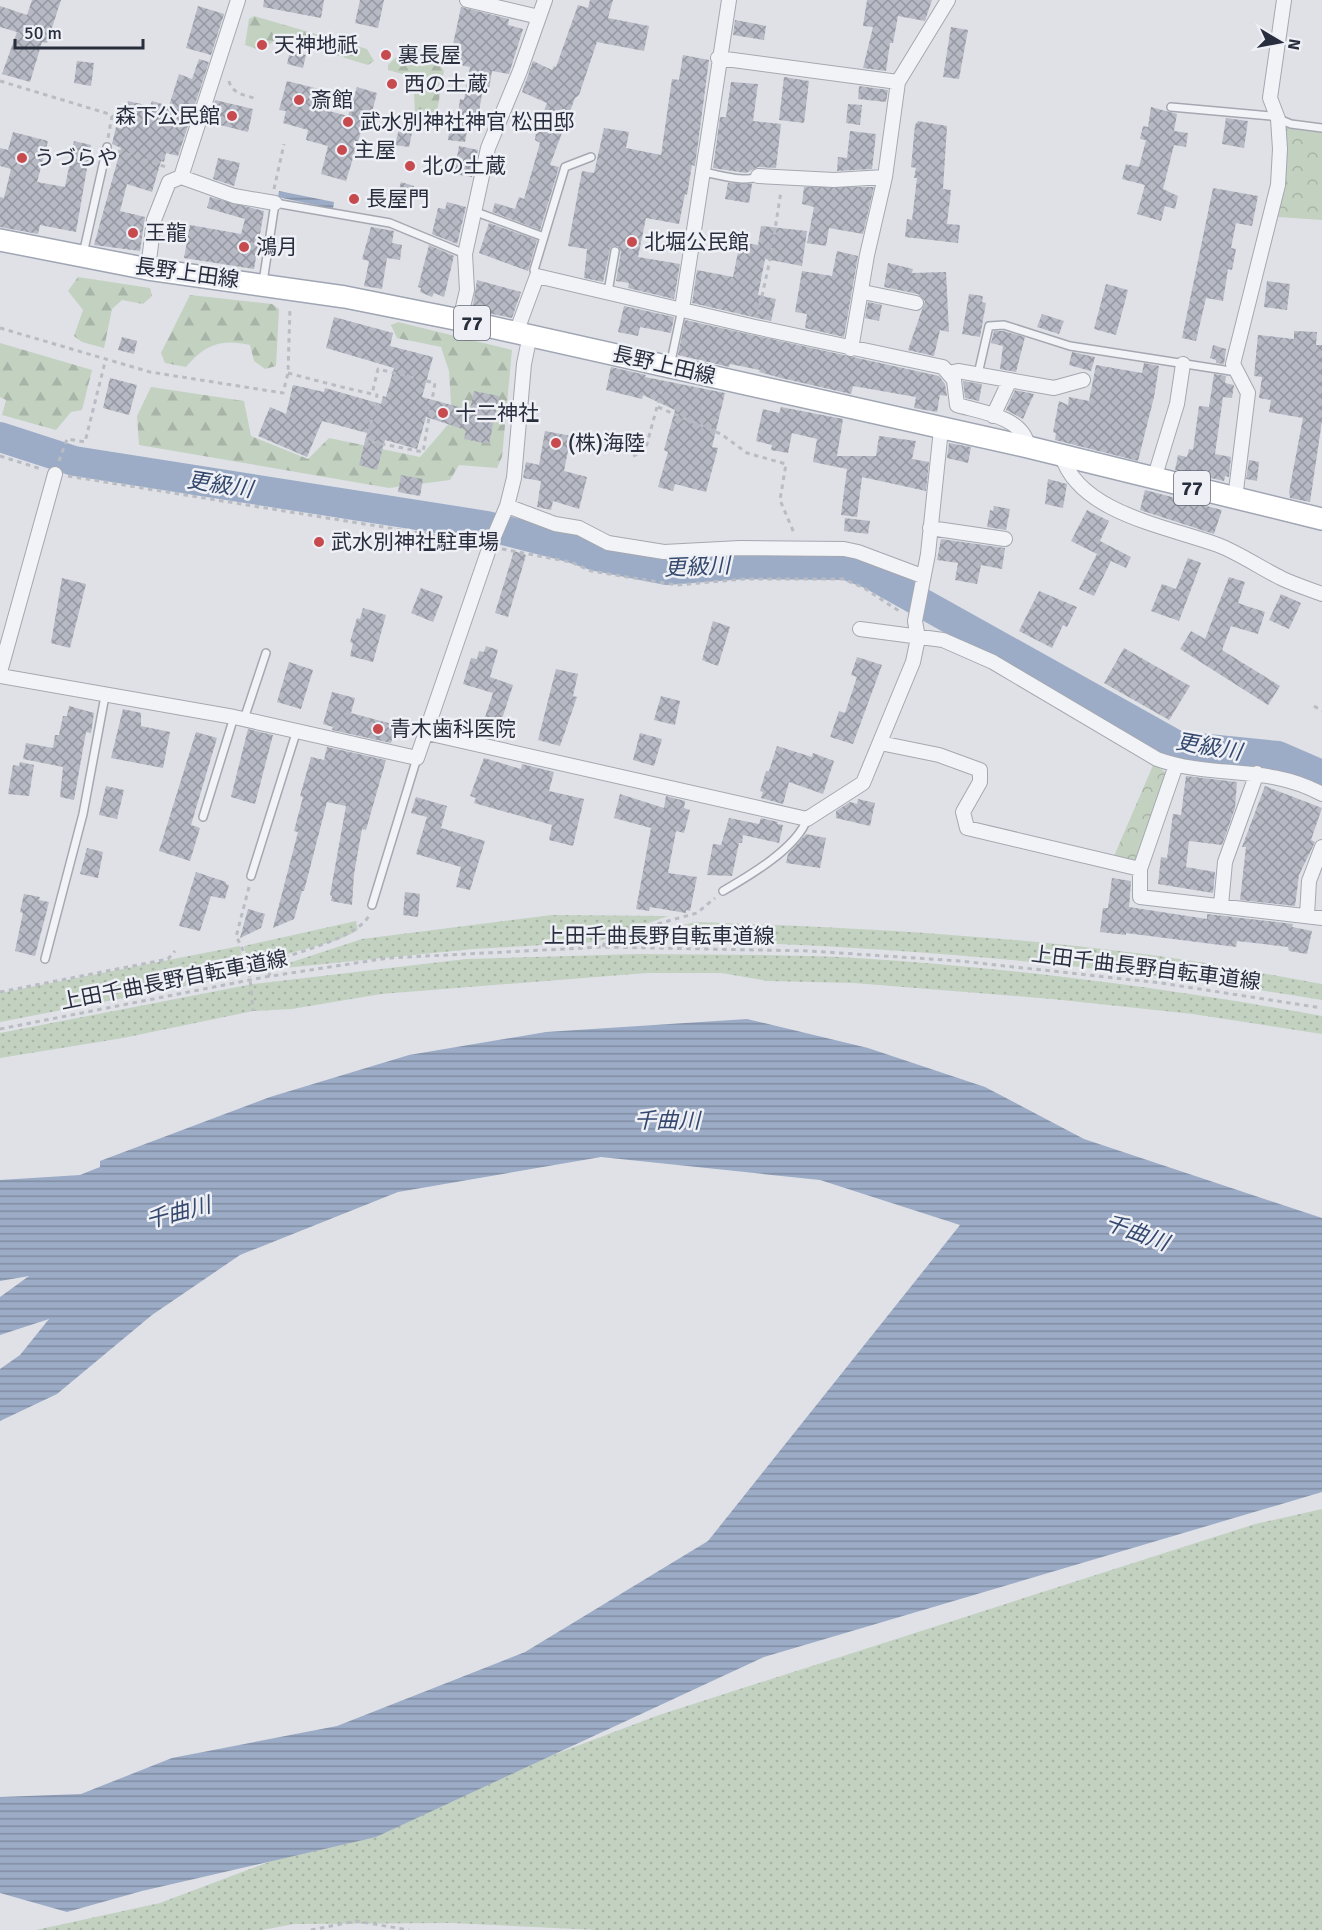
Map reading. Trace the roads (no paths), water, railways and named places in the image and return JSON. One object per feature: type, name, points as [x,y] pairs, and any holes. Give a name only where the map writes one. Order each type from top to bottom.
[{"type":"main road","name":"長野上田線","points":[[0,240],[148,269],[263,284],[460,320],[1028,447],[1322,519]]},
{"type":"street","points":[[181,177],[237,0]]},
{"type":"street","points":[[467,0],[539,16]]},
{"type":"street","points":[[460,320],[466,290],[465,254],[476,212],[488,147],[545,0]]},
{"type":"street","points":[[681,309],[718,58],[729,0]]},
{"type":"street","points":[[852,349],[867,255],[885,177],[898,82],[948,0]]},
{"type":"street","points":[[1234,499],[1248,393],[1233,364],[1278,184],[1280,148],[1278,119],[1270,98],[1284,0]]},
{"type":"street","points":[[718,58],[898,82]]},
{"type":"street","points":[[758,176],[834,180],[885,177]]},
{"type":"street","points":[[148,269],[154,220],[169,182],[181,177],[234,196],[273,203]]},
{"type":"street","points":[[55,472],[0,674],[105,696],[239,718],[417,758],[491,544],[506,509],[514,478],[524,364],[523,334],[537,276],[852,349],[943,367],[954,380],[957,405],[993,416],[1019,428],[1027,438],[1028,447]]},
{"type":"street","points":[[862,292],[916,303]]},
{"type":"street","points":[[1154,479],[1177,404],[1183,364]]},
{"type":"street","points":[[948,373],[958,371],[1054,388],[1083,380]]},
{"type":"street","points":[[993,416],[1010,380]]},
{"type":"street","points":[[427,733],[807,819],[863,783],[913,662],[918,638],[915,620],[930,528],[940,429]]},
{"type":"street","points":[[1062,456],[1066,470],[1075,483],[1105,504],[1155,525],[1220,546],[1285,580],[1322,594]]},
{"type":"street","points":[[506,509],[555,524],[579,528],[608,543],[664,552],[801,549],[858,552],[921,581]]},
{"type":"street","points":[[930,528],[1005,539]]},
{"type":"street","points":[[860,629],[943,640],[993,662],[1157,759],[1176,765],[1280,777],[1322,794]]},
{"type":"street","points":[[880,742],[939,755],[980,770],[980,782],[963,812],[967,828],[1140,869]]},
{"type":"street","points":[[1176,765],[1140,869],[1140,897],[1322,918]]},
{"type":"street","points":[[1221,905],[1225,862],[1257,773]]},
{"type":"street","points":[[1307,915],[1309,881],[1322,847]]},
{"type":"lane","points":[[1171,107],[1271,116],[1322,129]]},
{"type":"lane","points":[[82,256],[107,147]]},
{"type":"lane","points":[[537,276],[534,270],[565,167],[591,157]]},
{"type":"lane","points":[[702,171],[741,178],[754,179],[758,176]]},
{"type":"lane","points":[[263,284],[273,203],[390,223],[465,254]]},
{"type":"lane","points":[[476,212],[544,237]]},
{"type":"lane","points":[[608,292],[615,251]]},
{"type":"lane","points":[[669,366],[681,309]]},
{"type":"lane","points":[[978,374],[989,326],[995,324],[1025,329],[1070,345],[1237,372]]},
{"type":"lane","points":[[203,817],[239,718],[266,653]]},
{"type":"lane","points":[[45,959],[83,814],[105,696]]},
{"type":"lane","points":[[251,876],[297,730]]},
{"type":"lane","points":[[372,905],[417,758]]},
{"type":"lane","points":[[723,891],[749,876],[792,842],[803,830],[807,819]]},
{"type":"water","points":[[279,191],[334,202],[333,209],[278,197]]},
{"type":"water","name":"千曲川","points":[[747,1019],[868,1048],[985,1087],[1084,1139],[1322,1218],[1322,1492],[764,1657],[376,1837],[142,1891],[67,1912],[0,1893],[0,1797],[81,1794],[172,1758],[337,1726],[525,1652],[708,1541],[960,1225],[820,1180],[601,1157],[398,1192],[240,1255],[152,1315],[57,1394],[0,1421],[0,1369],[20,1355],[49,1319],[0,1335],[0,1297],[29,1276],[0,1281],[0,1180],[80,1175],[100,1167],[100,1161],[270,1097],[409,1055],[546,1032]]},
{"type":"waterway","name":"更級川","points":[[0,437],[74,461],[487,526],[596,556],[667,570],[744,564],[846,565],[870,574],[1178,746],[1278,756],[1322,775]]},
{"type":"place","name":"天神地祇","points":[[262,45]]},
{"type":"place","name":"裏長屋","points":[[386,55]]},
{"type":"place","name":"西の土蔵","points":[[392,84]]},
{"type":"place","name":"斎館","points":[[299,100]]},
{"type":"place","name":"森下公民館","points":[[232,116]]},
{"type":"place","name":"武水別神社神官 松田邸","points":[[348,122]]},
{"type":"place","name":"主屋","points":[[342,150]]},
{"type":"place","name":"うづらや","points":[[22,158]]},
{"type":"place","name":"北の土蔵","points":[[410,166]]},
{"type":"place","name":"長屋門","points":[[354,199]]},
{"type":"place","name":"王龍","points":[[133,233]]},
{"type":"place","name":"北堀公民館","points":[[632,242]]},
{"type":"place","name":"鴻月","points":[[244,247]]},
{"type":"place","name":"十二神社","points":[[443,413]]},
{"type":"place","name":"(株)海陸","points":[[556,443]]},
{"type":"place","name":"武水別神社駐車場","points":[[319,542]]},
{"type":"place","name":"青木歯科医院","points":[[378,729]]}]
